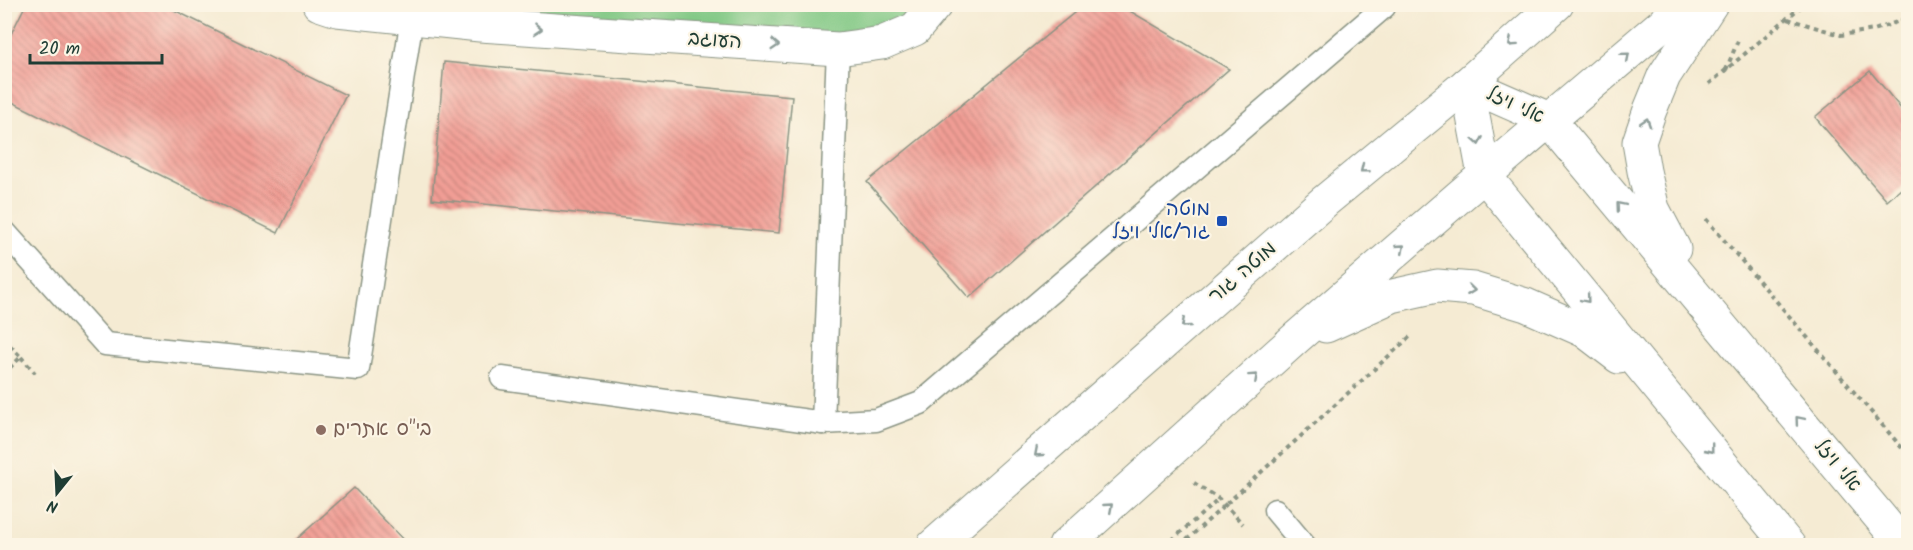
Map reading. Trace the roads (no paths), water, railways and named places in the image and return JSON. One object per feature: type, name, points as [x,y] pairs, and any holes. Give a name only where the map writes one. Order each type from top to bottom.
[{"type":"main road","name":"העוגב","points":[[319,4],[337,10],[412,17],[484,15],[838,50],[882,43],[915,29],[936,4]]},
{"type":"main road","name":"מוטה גור","points":[[933,546],[1324,201],[1467,84],[1557,4]]},
{"type":"main road","points":[[1065,546],[1296,338],[1686,4]]},
{"type":"main road","points":[[1708,311],[1653,209],[1639,142],[1664,76],[1711,4]]},
{"type":"main road","name":"אלי ויזל","points":[[1467,84],[1549,120],[1904,546]]},
{"type":"main road","name":"אלי ויזל","points":[[1467,84],[1484,175],[1788,546]]},
{"type":"main road","points":[[1296,338],[1392,296],[1437,286],[1473,289],[1526,305],[1585,331],[1662,390]]},
{"type":"lane","points":[[502,378],[823,423],[876,420],[921,403],[1384,6]]},
{"type":"lane","points":[[4,231],[105,344],[358,369],[412,17]]},
{"type":"lane","points":[[823,423],[838,50]]},
{"type":"lane","points":[[1275,510],[1305,546]]},
{"type":"place","name":"מוטה גור/אלי ויזל","points":[[1222,221]]},
{"type":"place","name":"בי\"ס אתרים","points":[[321,430]]}]
